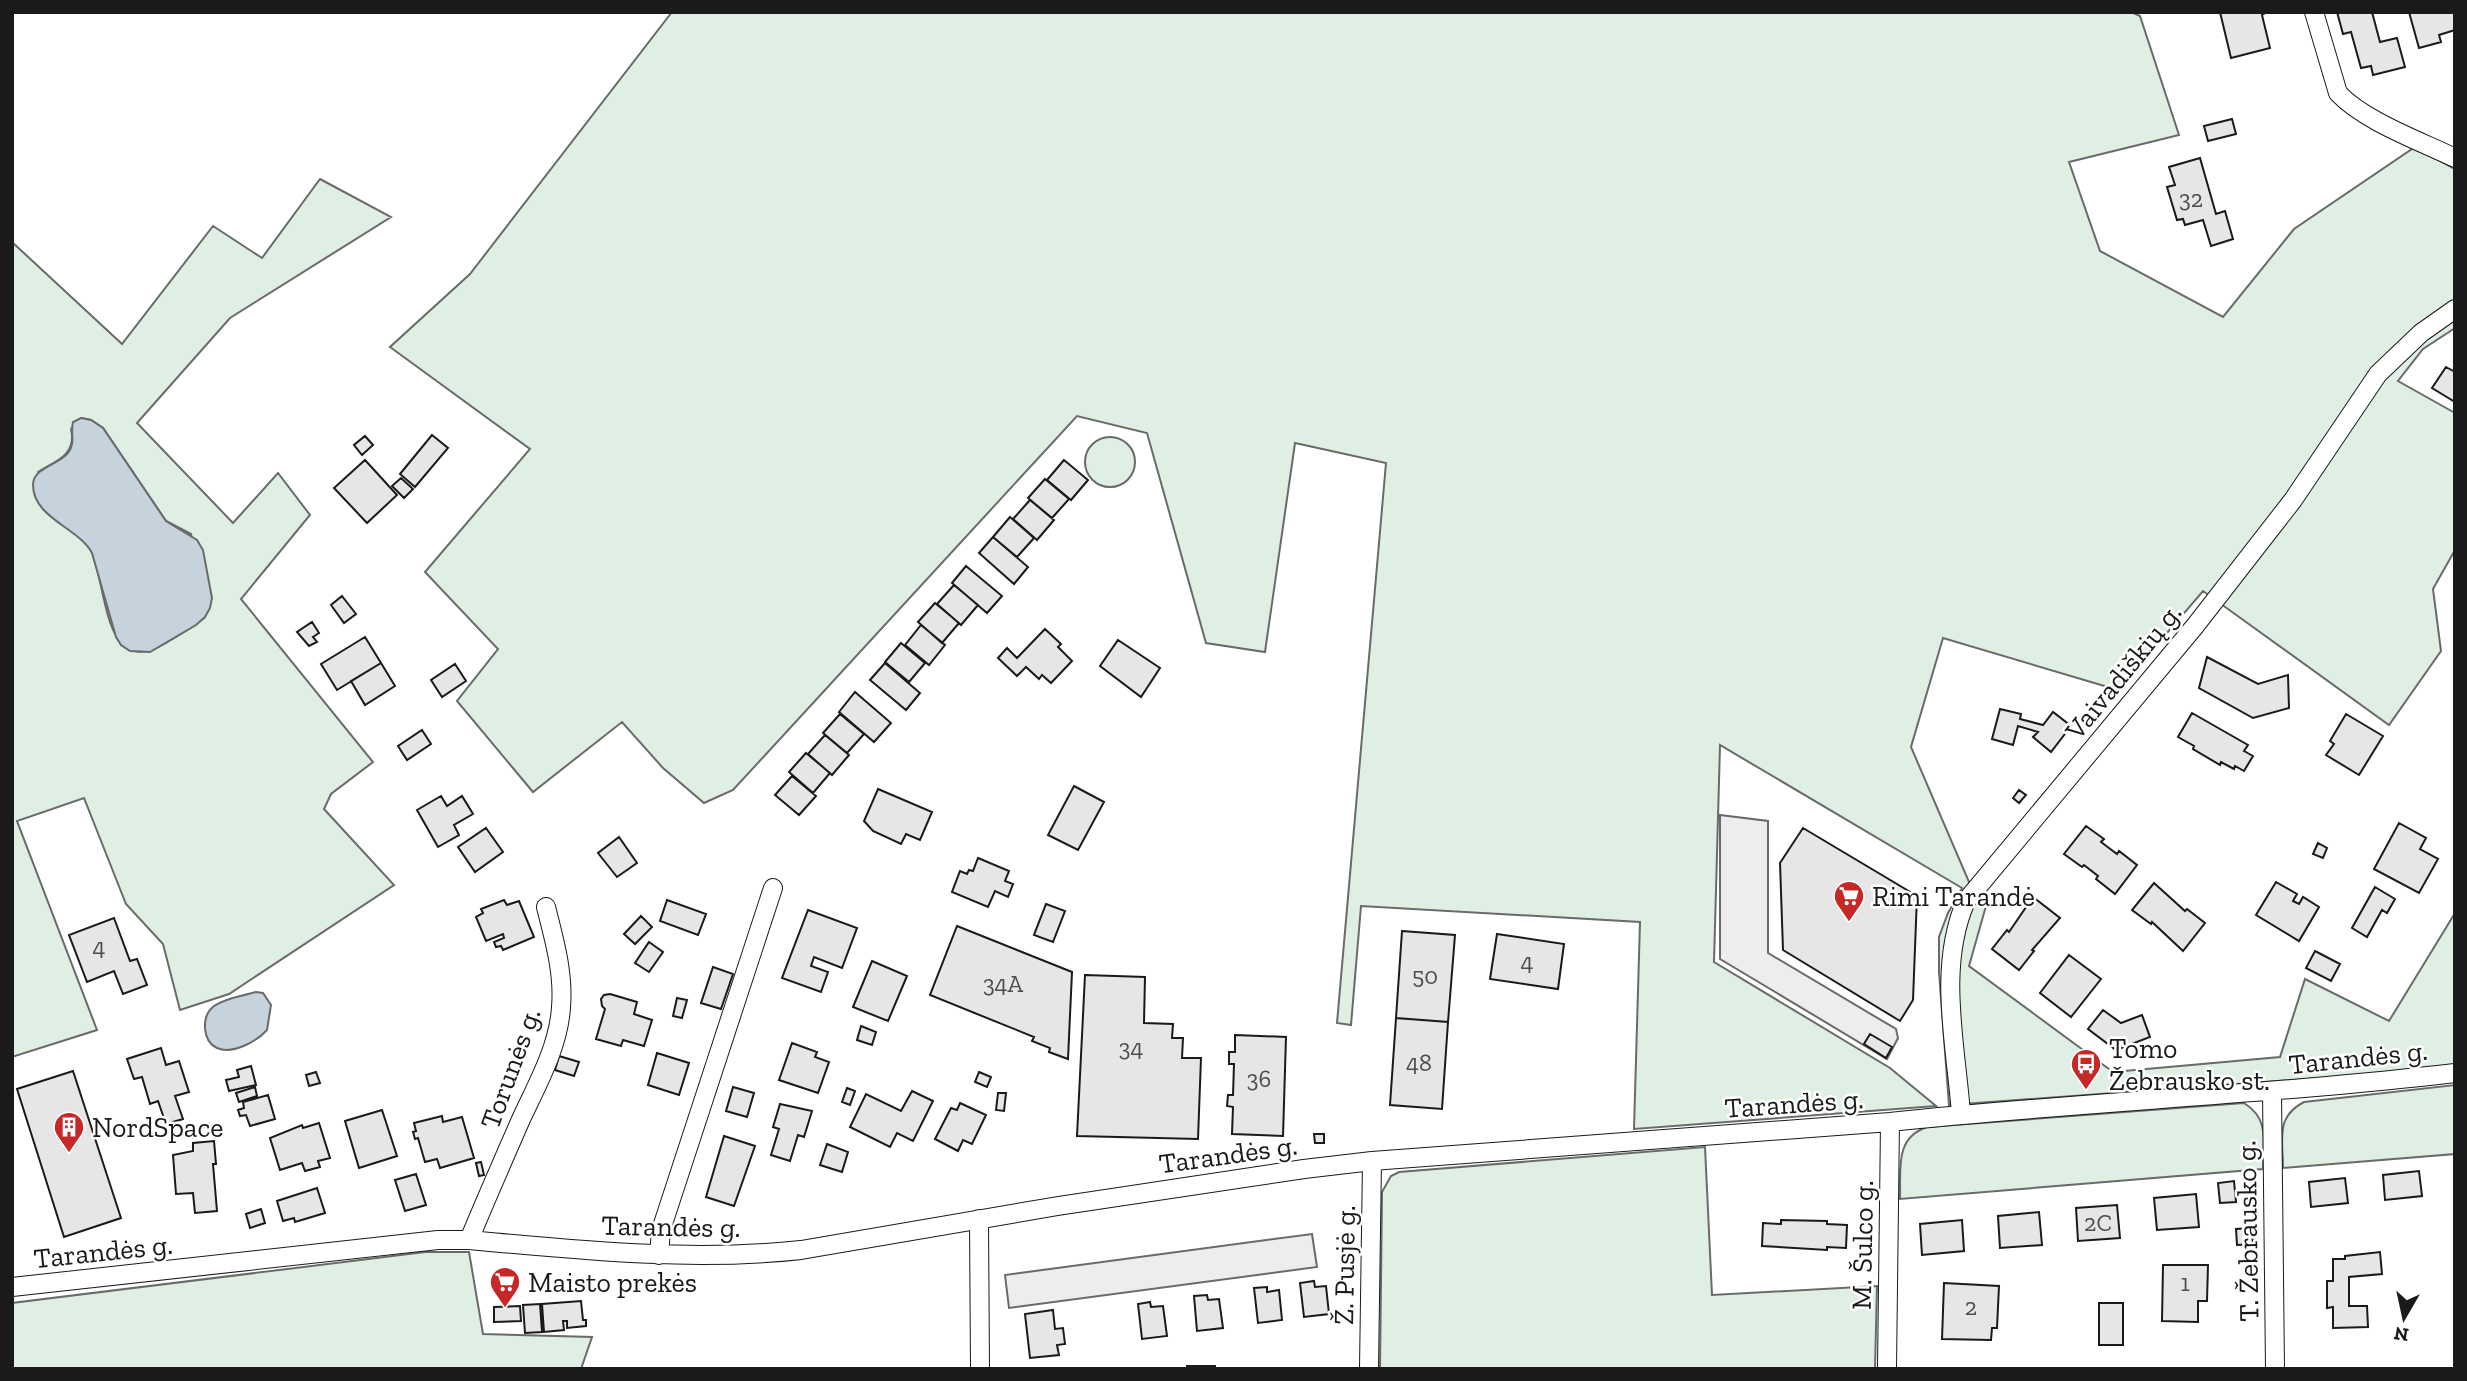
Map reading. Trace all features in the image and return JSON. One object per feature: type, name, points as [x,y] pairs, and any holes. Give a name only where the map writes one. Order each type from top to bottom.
[{"type":"street","points":[[2314,12],[2339,93],[2347,102],[2361,113],[2455,158]]},
{"type":"street","name":"Vaivadiškių g.","points":[[1961,1114],[1950,973],[1956,923],[1966,901],[2195,626],[2285,511],[2378,374],[2421,333],[2455,309]]},
{"type":"street","points":[[659,1255],[661,1230],[773,888]]},
{"type":"street","name":"Torunės g.","points":[[468,1240],[542,1074],[556,1035],[562,989],[557,950],[546,906]]},
{"type":"street","name":"Tarandės g.","points":[[12,1287],[438,1240],[713,1257],[796,1251],[979,1219],[1372,1161],[2272,1092],[2455,1073]]},
{"type":"street","name":"T. Žebrausko g.","points":[[2272,1092],[2275,1369]]},
{"type":"street","name":"M. Šulco g.","points":[[1887,1369],[1890,1122]]},
{"type":"street","name":"Ž. Pusjė g.","points":[[1369,1369],[1372,1161]]},
{"type":"street","points":[[979,1219],[980,1369]]},
{"type":"green space","points":[[672,12],[2131,12],[2140,16],[2179,135],[2069,162],[2100,251],[2223,317],[2294,229],[2415,147],[2455,169],[2455,328],[2423,349],[2398,381],[2455,413],[2455,550],[2433,589],[2441,651],[2389,725],[2203,591],[2118,690],[1943,638],[1911,747],[1969,882],[1986,906],[1969,966],[2113,1072],[2280,1057],[2305,979],[2389,1021],[2455,913],[2455,1065],[2387,1073],[1949,1105],[1939,937],[1962,888],[1720,745],[1714,962],[1890,1068],[1936,1106],[1634,1129],[1640,922],[1361,906],[1351,1025],[1337,1023],[1386,463],[1295,443],[1265,652],[1206,643],[1147,433],[1077,416],[733,790],[704,803],[663,768],[622,722],[533,792],[457,701],[498,649],[425,572],[530,449],[390,347],[470,274]]},
{"type":"green space","points":[[320,179],[391,217],[230,318],[137,423],[233,523],[278,473],[310,515],[241,599],[373,762],[331,794],[324,809],[394,885],[229,994],[180,1010],[163,944],[126,904],[84,798],[17,821],[97,1030],[12,1057],[12,242],[122,344],[213,226],[262,258]],"holes":[[[81,418],[91,420],[103,428],[166,521],[191,534],[205,617],[164,644],[144,652],[130,650],[119,640],[111,625],[92,552],[65,518],[38,472],[68,451],[72,438],[71,429]]]},
{"type":"green space","points":[[1110,437],[1128,444],[1135,462],[1128,480],[1110,487],[1092,480],[1085,462],[1092,444]]},
{"type":"green space","points":[[2455,1085],[2455,1154],[2283,1168],[2282,1138],[2285,1122],[2288,1115],[2304,1102]]},
{"type":"green space","points":[[2244,1103],[2258,1116],[2261,1124],[2264,1140],[2263,1169],[1900,1199],[1900,1166],[1904,1147],[1916,1132],[1927,1127]]},
{"type":"green space","points":[[1705,1147],[1712,1295],[1877,1286],[1875,1369],[1380,1369],[1382,1192],[1391,1176],[1399,1172]]},
{"type":"green space","points":[[425,1252],[469,1252],[483,1334],[592,1337],[581,1369],[12,1369],[12,1303]]},
{"type":"shaded area","points":[[81,418],[91,420],[103,428],[166,521],[197,540],[203,550],[212,598],[210,608],[196,625],[150,652],[130,651],[121,645],[116,637],[92,553],[86,544],[40,506],[35,496],[34,479],[42,470],[68,453],[72,445],[73,422]]},
{"type":"shaded area","points":[[1720,815],[1768,821],[1768,953],[1896,1029],[1898,1038],[1887,1059],[1720,959]]},
{"type":"shaded area","points":[[256,992],[263,993],[271,1005],[267,1030],[251,1042],[230,1050],[212,1045],[205,1028],[210,1010],[223,1001]]},
{"type":"shaded area","points":[[1312,1234],[1317,1267],[1009,1308],[1005,1275]]},
{"type":"building","points":[[2220,12],[2267,12],[2262,15],[2270,48],[2231,58]]},
{"type":"building","points":[[2337,12],[2372,12],[2380,42],[2397,38],[2405,67],[2373,75],[2371,66],[2361,68],[2351,32],[2343,34]]},
{"type":"building","points":[[2409,12],[2454,12],[2455,30],[2439,35],[2441,42],[2419,48]]},
{"type":"building","points":[[2232,119],[2236,134],[2208,141],[2204,126]]},
{"type":"building","points":[[2200,158],[2216,214],[2225,211],[2233,239],[2211,246],[2203,220],[2185,225],[2183,219],[2177,220],[2167,187],[2175,185],[2169,167]]},
{"type":"building","points":[[2446,367],[2455,372],[2455,402],[2432,388]]},
{"type":"building","points":[[432,435],[448,448],[415,487],[400,474]]},
{"type":"building","points":[[365,436],[373,445],[362,455],[354,445]]},
{"type":"building","points":[[365,460],[397,495],[367,523],[334,488]]},
{"type":"building","points":[[1064,460],[1088,480],[1071,500],[1047,480]]},
{"type":"building","points":[[401,478],[413,489],[404,498],[392,486]]},
{"type":"building","points":[[1045,479],[1069,499],[1052,518],[1028,498]]},
{"type":"building","points":[[1030,500],[1054,520],[1037,540],[1013,519]]},
{"type":"building","points":[[1010,517],[1034,538],[1017,557],[993,537]]},
{"type":"building","points":[[993,537],[1028,567],[1014,584],[979,553]]},
{"type":"building","points":[[966,566],[1002,596],[987,613],[952,583]]},
{"type":"building","points":[[954,585],[978,605],[961,625],[937,604]]},
{"type":"building","points":[[342,596],[356,614],[344,623],[331,605]]},
{"type":"building","points":[[935,603],[959,623],[942,643],[918,622]]},
{"type":"building","points":[[312,622],[319,633],[313,637],[317,642],[309,646],[297,632]]},
{"type":"building","points":[[921,625],[945,645],[929,665],[905,645]]},
{"type":"building","points":[[1045,629],[1061,644],[1058,647],[1072,661],[1051,683],[1042,675],[1039,679],[1026,667],[1017,676],[998,658],[1007,648],[1017,658]]},
{"type":"building","points":[[365,637],[381,663],[337,690],[321,664]]},
{"type":"building","points":[[1118,640],[1160,668],[1141,697],[1100,666]]},
{"type":"building","points":[[901,643],[925,663],[909,682],[885,662]]},
{"type":"building","points":[[2207,657],[2258,684],[2288,675],[2289,708],[2253,718],[2199,688]]},
{"type":"building","points":[[381,663],[395,686],[365,705],[351,681]]},
{"type":"building","points":[[885,663],[920,693],[906,710],[870,680]]},
{"type":"building","points":[[455,664],[466,681],[442,697],[431,680]]},
{"type":"building","points":[[855,692],[891,723],[874,742],[839,712]]},
{"type":"building","points":[[2000,709],[2021,714],[2020,719],[2043,725],[2053,712],[2071,726],[2051,752],[2033,737],[2038,732],[2018,726],[2013,745],[1992,739]]},
{"type":"building","points":[[2192,713],[2248,745],[2244,751],[2253,756],[2244,771],[2221,762],[2220,765],[2178,737]]},
{"type":"building","points":[[840,714],[864,734],[847,753],[823,733]]},
{"type":"building","points":[[2346,714],[2383,736],[2359,775],[2326,755],[2334,744],[2330,741]]},
{"type":"building","points":[[422,730],[431,744],[407,760],[398,746]]},
{"type":"building","points":[[825,735],[849,755],[832,775],[808,754]]},
{"type":"building","points":[[806,753],[830,773],[813,793],[789,772]]},
{"type":"building","points":[[792,776],[816,796],[799,815],[775,795]]},
{"type":"building","points":[[1074,786],[1104,802],[1078,850],[1048,835]]},
{"type":"building","points":[[878,789],[932,812],[920,840],[906,834],[901,844],[873,831],[864,821]]},
{"type":"building","points":[[2019,790],[2026,795],[2019,803],[2013,798]]},
{"type":"building","points":[[441,796],[447,806],[462,796],[473,814],[454,825],[459,835],[438,847],[417,810]]},
{"type":"building","points":[[2399,823],[2426,838],[2420,849],[2438,859],[2419,893],[2374,869]]},
{"type":"building","points":[[2086,826],[2104,839],[2101,842],[2117,854],[2119,851],[2137,865],[2115,894],[2084,865],[2082,867],[2064,854]]},
{"type":"building","points":[[486,828],[503,852],[475,872],[458,847]]},
{"type":"building","name":"Rimi Tarandė","points":[[1803,828],[1917,896],[1913,1000],[1900,1021],[1783,950],[1780,863]]},
{"type":"building","points":[[619,837],[637,863],[617,877],[598,853]]},
{"type":"building","points":[[2318,843],[2327,848],[2323,858],[2313,854]]},
{"type":"building","points":[[978,858],[1009,871],[1005,881],[1013,884],[1008,897],[995,891],[988,907],[952,892],[960,871],[967,874],[969,870],[973,871]]},
{"type":"building","points":[[2276,882],[2297,894],[2293,901],[2299,904],[2303,897],[2319,907],[2299,941],[2256,915]]},
{"type":"building","points":[[2154,883],[2185,911],[2187,909],[2205,923],[2183,951],[2152,922],[2151,924],[2132,910]]},
{"type":"building","points":[[2375,887],[2395,899],[2387,913],[2382,910],[2367,937],[2352,928]]},
{"type":"building","points":[[2033,897],[2060,918],[2032,950],[2034,951],[2019,970],[1992,949],[2007,930],[2009,932]]},
{"type":"building","points":[[504,900],[507,905],[519,901],[534,937],[503,950],[501,946],[496,947],[494,942],[504,938],[503,934],[486,941],[476,917],[483,913],[481,909]]},
{"type":"building","points":[[667,900],[706,914],[698,935],[660,921]]},
{"type":"building","points":[[1046,904],[1065,911],[1053,942],[1034,935]]},
{"type":"building","points":[[808,910],[857,928],[842,968],[814,957],[811,966],[828,972],[821,992],[782,978]]},
{"type":"building","points":[[641,916],[652,927],[635,944],[624,934]]},
{"type":"building","points":[[114,918],[130,961],[137,959],[147,985],[123,994],[114,971],[87,982],[69,935]]},
{"type":"building","points":[[957,926],[1072,972],[1068,1059],[1049,1052],[1050,1048],[1032,1041],[1034,1037],[930,995]]},
{"type":"building","points":[[1402,931],[1455,935],[1448,1022],[1396,1018]]},
{"type":"building","points":[[1497,934],[1564,944],[1558,989],[1490,979]]},
{"type":"building","points":[[649,942],[663,952],[649,972],[635,963]]},
{"type":"building","points":[[2315,951],[2340,964],[2331,981],[2306,968]]},
{"type":"building","points":[[2069,955],[2101,979],[2071,1017],[2040,993]]},
{"type":"building","points":[[872,961],[907,976],[888,1021],[853,1007]]},
{"type":"building","points":[[713,967],[733,974],[721,1009],[701,1003]]},
{"type":"building","points":[[1085,975],[1145,977],[1144,1023],[1173,1024],[1172,1038],[1183,1038],[1182,1058],[1201,1058],[1198,1139],[1077,1136]]},
{"type":"building","points":[[610,994],[637,1002],[634,1014],[652,1020],[644,1046],[623,1040],[621,1046],[596,1039],[605,1009],[601,999]]},
{"type":"building","points":[[677,998],[687,1000],[682,1018],[673,1016]]},
{"type":"building","points":[[2103,1010],[2121,1023],[2142,1015],[2150,1037],[2116,1050],[2088,1029]]},
{"type":"building","points":[[1396,1018],[1448,1022],[1442,1109],[1390,1105]]},
{"type":"building","points":[[861,1026],[876,1032],[872,1045],[857,1040]]},
{"type":"building","points":[[1870,1034],[1892,1047],[1886,1058],[1864,1044]]},
{"type":"building","points":[[1235,1035],[1286,1037],[1283,1136],[1232,1134],[1233,1107],[1227,1106],[1228,1095],[1233,1095],[1234,1064],[1229,1064],[1229,1052],[1235,1052]]},
{"type":"building","points":[[792,1043],[817,1052],[815,1057],[829,1062],[818,1093],[779,1080]]},
{"type":"building","points":[[161,1048],[166,1065],[179,1061],[189,1092],[175,1096],[183,1119],[166,1124],[158,1101],[150,1104],[142,1077],[134,1079],[127,1059]]},
{"type":"building","points":[[657,1053],[689,1063],[679,1095],[648,1085]]},
{"type":"building","points":[[559,1056],[579,1062],[574,1076],[555,1070]]},
{"type":"building","points":[[251,1066],[256,1085],[229,1091],[226,1080],[239,1077],[237,1070]]},
{"type":"building","name":"NordSpace","points":[[73,1071],[121,1218],[64,1237],[17,1089]]},
{"type":"building","points":[[316,1072],[320,1083],[309,1086],[306,1075]]},
{"type":"building","points":[[979,1072],[991,1077],[987,1087],[975,1082]]},
{"type":"building","points":[[255,1087],[257,1096],[239,1102],[236,1093]]},
{"type":"building","points":[[733,1087],[754,1093],[747,1117],[726,1111]]},
{"type":"building","points":[[847,1088],[855,1091],[850,1105],[842,1102]]},
{"type":"building","points":[[912,1091],[933,1101],[913,1141],[897,1133],[890,1147],[850,1127],[866,1094],[901,1111]]},
{"type":"building","points":[[998,1093],[1006,1093],[1004,1111],[996,1110]]},
{"type":"building","points":[[268,1095],[275,1119],[250,1126],[246,1115],[240,1116],[238,1110],[244,1108],[243,1102]]},
{"type":"building","points":[[960,1103],[986,1115],[972,1144],[963,1140],[958,1151],[935,1139],[951,1108],[957,1110]]},
{"type":"building","points":[[780,1104],[812,1111],[804,1137],[798,1135],[790,1161],[771,1155],[779,1129],[773,1127]]},
{"type":"building","points":[[382,1110],[397,1156],[359,1168],[345,1121]]},
{"type":"building","points":[[442,1116],[443,1122],[462,1117],[474,1158],[440,1168],[437,1159],[425,1162],[418,1138],[415,1139],[413,1132],[416,1131],[414,1123]]},
{"type":"building","points":[[319,1123],[330,1158],[318,1161],[320,1167],[305,1171],[302,1163],[280,1170],[270,1138],[302,1125],[303,1128]]},
{"type":"building","points":[[1314,1134],[1324,1134],[1324,1143],[1315,1143]]},
{"type":"building","points":[[724,1136],[755,1146],[734,1206],[706,1197]]},
{"type":"building","points":[[214,1141],[217,1211],[195,1213],[193,1193],[176,1194],[173,1155],[193,1151],[193,1143]]},
{"type":"building","points":[[827,1144],[848,1152],[842,1172],[820,1165]]},
{"type":"building","points":[[481,1162],[484,1175],[479,1176],[476,1163]]},
{"type":"building","points":[[2419,1171],[2422,1196],[2385,1200],[2383,1175]]},
{"type":"building","points":[[416,1174],[426,1205],[405,1211],[395,1180]]},
{"type":"building","points":[[2345,1178],[2348,1203],[2311,1207],[2309,1182]]},
{"type":"building","points":[[2234,1181],[2236,1202],[2220,1203],[2218,1183]]},
{"type":"building","points":[[317,1188],[325,1213],[295,1222],[294,1218],[283,1221],[277,1201]]},
{"type":"building","points":[[2196,1194],[2199,1227],[2157,1230],[2154,1198]]},
{"type":"building","points":[[2117,1205],[2120,1238],[2078,1241],[2076,1208]]},
{"type":"building","points":[[261,1209],[265,1223],[250,1228],[246,1214]]},
{"type":"building","points":[[2039,1212],[2042,1245],[2000,1248],[1998,1216]]},
{"type":"building","points":[[1781,1220],[1827,1221],[1827,1224],[1847,1225],[1846,1248],[1827,1247],[1827,1250],[1762,1246],[1763,1223],[1781,1224]]},
{"type":"building","points":[[1962,1220],[1964,1251],[1922,1255],[1920,1224]]},
{"type":"building","points":[[2252,1228],[2253,1244],[2237,1245],[2236,1229]]},
{"type":"building","points":[[2380,1252],[2382,1274],[2349,1277],[2349,1306],[2367,1306],[2368,1327],[2333,1328],[2333,1307],[2327,1308],[2327,1281],[2333,1281],[2333,1259]]},
{"type":"building","points":[[2163,1265],[2208,1265],[2207,1301],[2198,1301],[2198,1322],[2162,1321]]},
{"type":"building","points":[[1314,1281],[1315,1287],[1326,1286],[1329,1314],[1304,1317],[1300,1283]]},
{"type":"building","points":[[1944,1283],[1999,1286],[1997,1328],[1992,1328],[1991,1340],[1942,1339]]},
{"type":"building","points":[[1267,1287],[1267,1292],[1279,1290],[1282,1320],[1258,1323],[1254,1288]]},
{"type":"building","points":[[1207,1295],[1208,1300],[1219,1299],[1223,1328],[1197,1331],[1194,1296]]},
{"type":"building","points":[[581,1301],[586,1326],[567,1328],[567,1321],[563,1321],[564,1330],[544,1332],[542,1304]]},
{"type":"building","points":[[1150,1302],[1151,1307],[1163,1306],[1167,1336],[1142,1339],[1138,1304]]},
{"type":"building","points":[[2099,1303],[2123,1303],[2123,1345],[2099,1345]]},
{"type":"building","points":[[540,1304],[542,1332],[525,1333],[523,1305]]},
{"type":"building","points":[[520,1306],[521,1321],[494,1322],[494,1307]]},
{"type":"building","points":[[1053,1310],[1055,1329],[1063,1328],[1065,1344],[1057,1345],[1059,1355],[1030,1358],[1025,1314]]},
{"type":"building","points":[[1187,1366],[1215,1366],[1215,1369],[1187,1369]]},
{"type":"place","name":"Rimi Tarandė","points":[[1849,923]]},
{"type":"place","name":"Tomo Žebrausko st.","points":[[2086,1091]]},
{"type":"place","name":"NordSpace","points":[[69,1154]]},
{"type":"place","name":"Maisto prekės","points":[[505,1309]]}]
